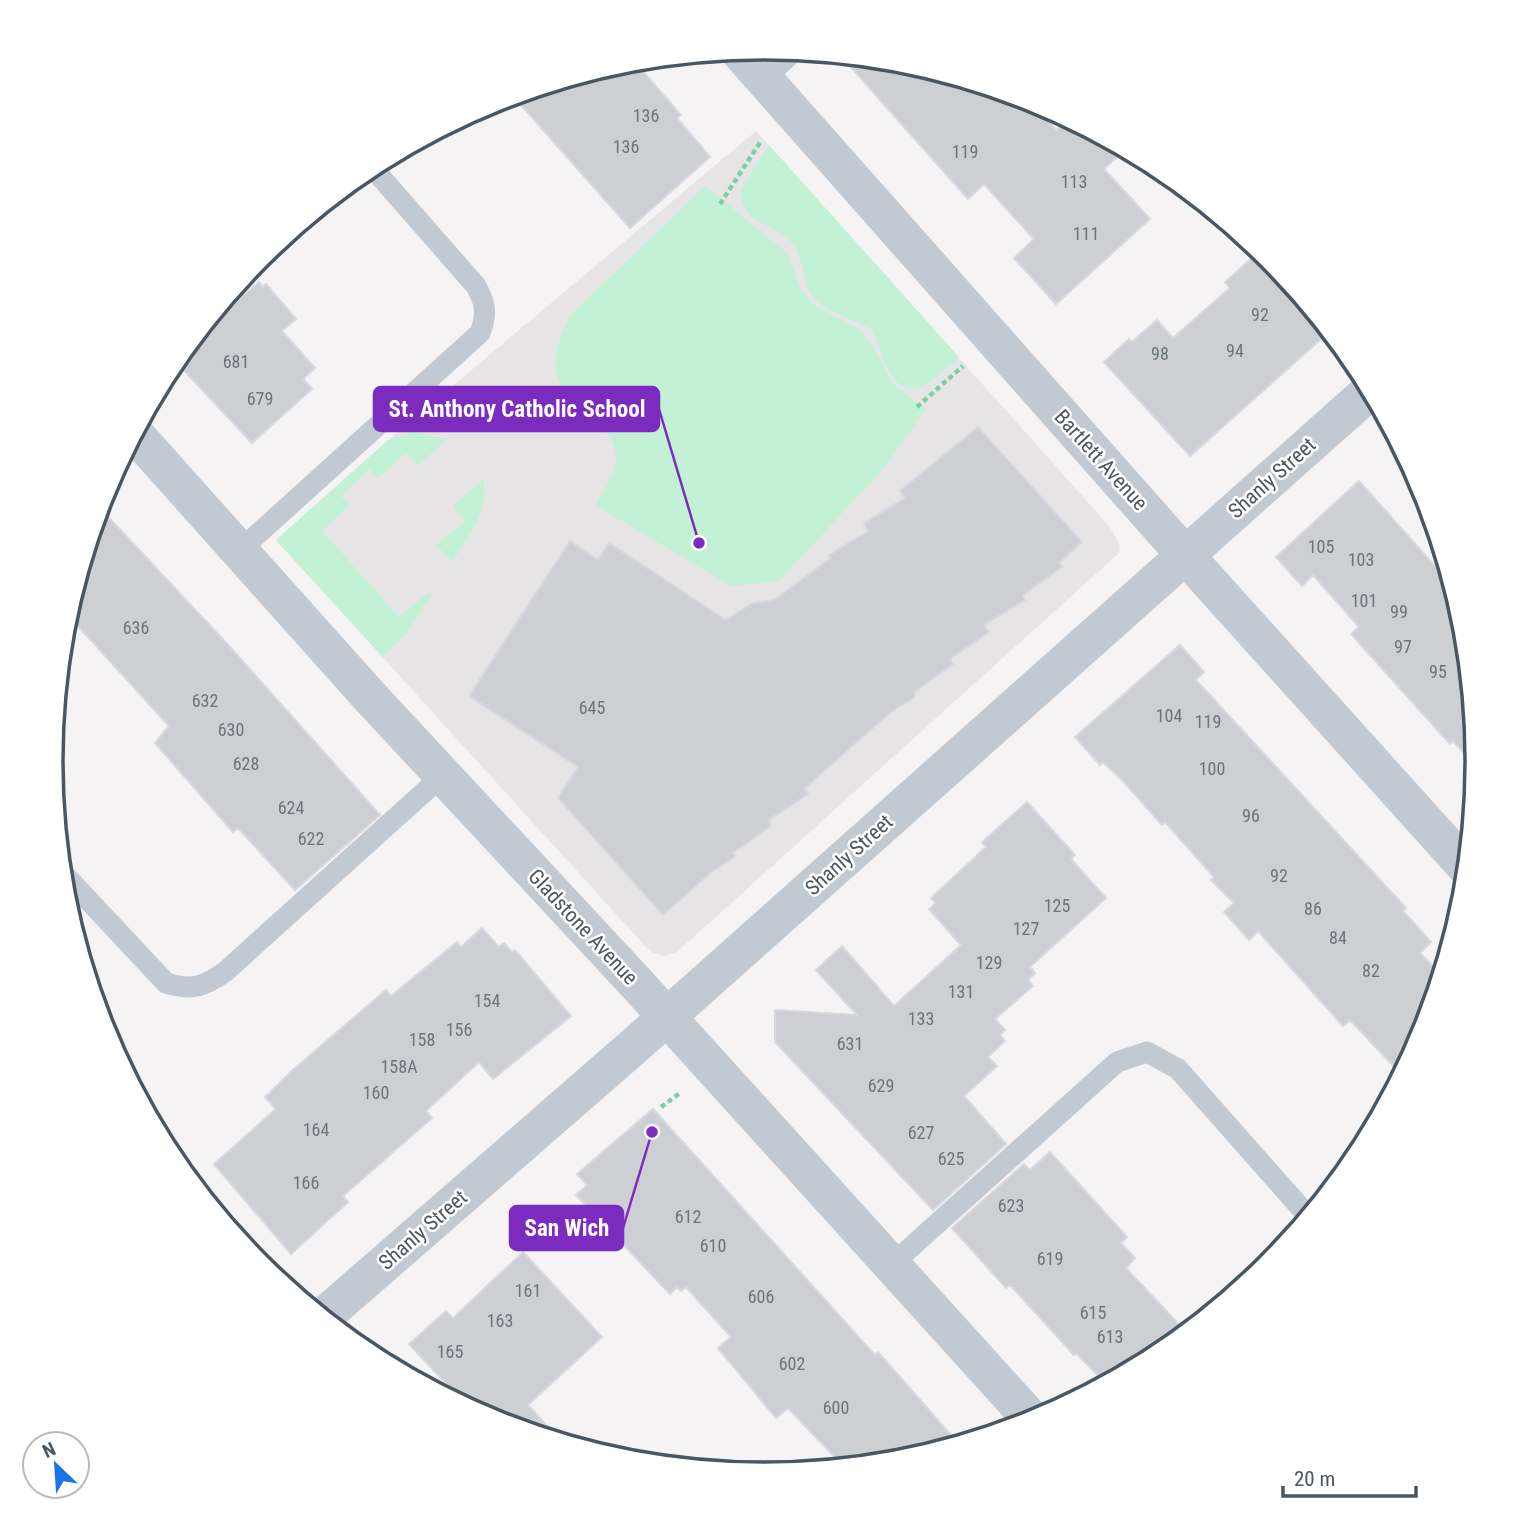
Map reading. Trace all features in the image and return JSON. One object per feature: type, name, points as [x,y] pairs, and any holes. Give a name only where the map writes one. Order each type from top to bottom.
[{"type":"street","name":"Bartlett Avenue","points":[[763,60],[993,337],[1185,555],[1458,857]]},
{"type":"street","name":"Shanly Street","points":[[330,1311],[666,1018],[1363,397]]},
{"type":"street","name":"Gladstone Avenue","points":[[140,440],[442,776],[1024,1411]]},
{"type":"lane","points":[[239,551],[480,333],[486,318],[485,302],[476,286],[379,175]]},
{"type":"lane","points":[[74,885],[166,983],[187,990],[207,985],[226,971],[442,776]]},
{"type":"lane","points":[[890,1266],[1117,1062],[1147,1052],[1178,1069],[1302,1209]]},
{"type":"path","points":[[720,204],[768,132]]},
{"type":"path","points":[[916,407],[993,337]]},
{"type":"path","points":[[661,1107],[682,1091]]},
{"type":"shaded area","points":[[756,131],[1110,527],[1120,546],[1119,553],[677,952],[665,956],[646,947],[276,540],[387,441]]},
{"type":"green space","points":[[769,145],[959,357],[931,381],[912,388],[903,386],[894,379],[871,329],[817,301],[811,295],[799,256],[791,242],[748,212],[740,191]]},
{"type":"green space","points":[[705,186],[788,254],[800,288],[815,306],[859,329],[875,349],[892,383],[926,409],[884,468],[779,581],[731,586],[595,505],[615,467],[613,443],[603,429],[575,404],[563,389],[556,371],[557,347],[570,316]]},
{"type":"green space","points":[[411,431],[447,439],[418,466],[406,453],[378,478],[370,469],[341,496],[350,505],[322,531],[399,617],[428,593],[432,596],[406,634],[383,657],[276,540],[387,441]]},
{"type":"green space","points":[[483,479],[484,502],[481,513],[452,562],[437,545],[465,521],[453,506]]},
{"type":"building","points":[[848,64],[945,83],[1032,113],[1047,120],[1056,130],[1061,126],[1074,132],[1118,156],[1104,169],[1150,219],[1056,304],[1014,258],[1034,239],[984,184],[968,199]]},
{"type":"building","points":[[642,70],[681,115],[677,118],[710,157],[630,228],[520,104],[583,83]]},
{"type":"building","points":[[1252,258],[1291,298],[1323,338],[1190,456],[1104,362],[1129,339],[1132,342],[1157,320],[1173,338],[1230,288],[1225,282]]},
{"type":"building","points":[[259,282],[263,287],[266,284],[296,319],[282,331],[315,368],[303,379],[312,389],[252,443],[182,369],[230,307]]},
{"type":"building","points":[[978,427],[1082,542],[1059,563],[1062,567],[1023,595],[1025,600],[984,625],[989,632],[950,659],[953,664],[914,692],[915,697],[891,712],[805,788],[808,794],[769,820],[771,826],[733,853],[735,857],[713,871],[663,915],[558,798],[578,767],[469,696],[570,541],[598,560],[609,543],[726,620],[753,603],[774,600],[831,558],[829,555],[868,531],[864,523],[905,498],[900,491]]},
{"type":"building","points":[[1359,481],[1438,569],[1452,624],[1459,669],[1465,754],[1453,741],[1450,744],[1351,634],[1359,627],[1313,575],[1302,586],[1276,557]]},
{"type":"building","points":[[107,516],[231,648],[380,815],[295,890],[238,828],[233,832],[155,743],[169,726],[76,624]]},
{"type":"building","points":[[1180,645],[1204,672],[1196,680],[1406,908],[1403,911],[1431,942],[1420,953],[1434,967],[1412,1029],[1395,1067],[1350,1020],[1343,1026],[1258,931],[1249,940],[1224,912],[1234,903],[1211,880],[1214,877],[1165,822],[1162,825],[1123,781],[1103,762],[1100,765],[1075,737]]},
{"type":"building","points":[[1027,802],[1075,855],[1071,859],[1106,898],[1030,967],[1035,973],[1028,980],[1033,986],[995,1019],[1005,1030],[1000,1035],[1005,1041],[988,1057],[997,1066],[964,1096],[1006,1144],[933,1210],[775,1042],[775,1010],[857,1015],[816,970],[842,946],[894,1006],[961,945],[929,909],[936,903],[931,898],[986,847],[982,842]]},
{"type":"building","points":[[482,928],[499,947],[504,943],[512,952],[515,950],[571,1016],[493,1079],[479,1062],[426,1111],[432,1118],[343,1196],[348,1202],[291,1254],[214,1164],[276,1109],[265,1097],[294,1069],[386,990],[391,996],[457,942],[461,947]]},
{"type":"building","points":[[653,1109],[875,1355],[878,1352],[952,1436],[901,1448],[835,1458],[788,1408],[776,1418],[718,1348],[731,1337],[686,1287],[681,1291],[677,1287],[670,1294],[576,1195],[587,1185],[577,1174]]},
{"type":"building","points":[[1050,1152],[1127,1237],[1121,1243],[1135,1258],[1126,1268],[1179,1325],[1098,1376],[1076,1353],[1074,1355],[1010,1285],[1006,1288],[952,1228],[1024,1164],[1030,1170]]},
{"type":"building","points":[[523,1252],[602,1337],[528,1405],[548,1427],[496,1408],[449,1386],[409,1344],[446,1311],[453,1318]]},
{"type":"place","name":"St. Anthony Catholic School","points":[[699,543]]},
{"type":"place","name":"San Wich","points":[[652,1132]]}]
